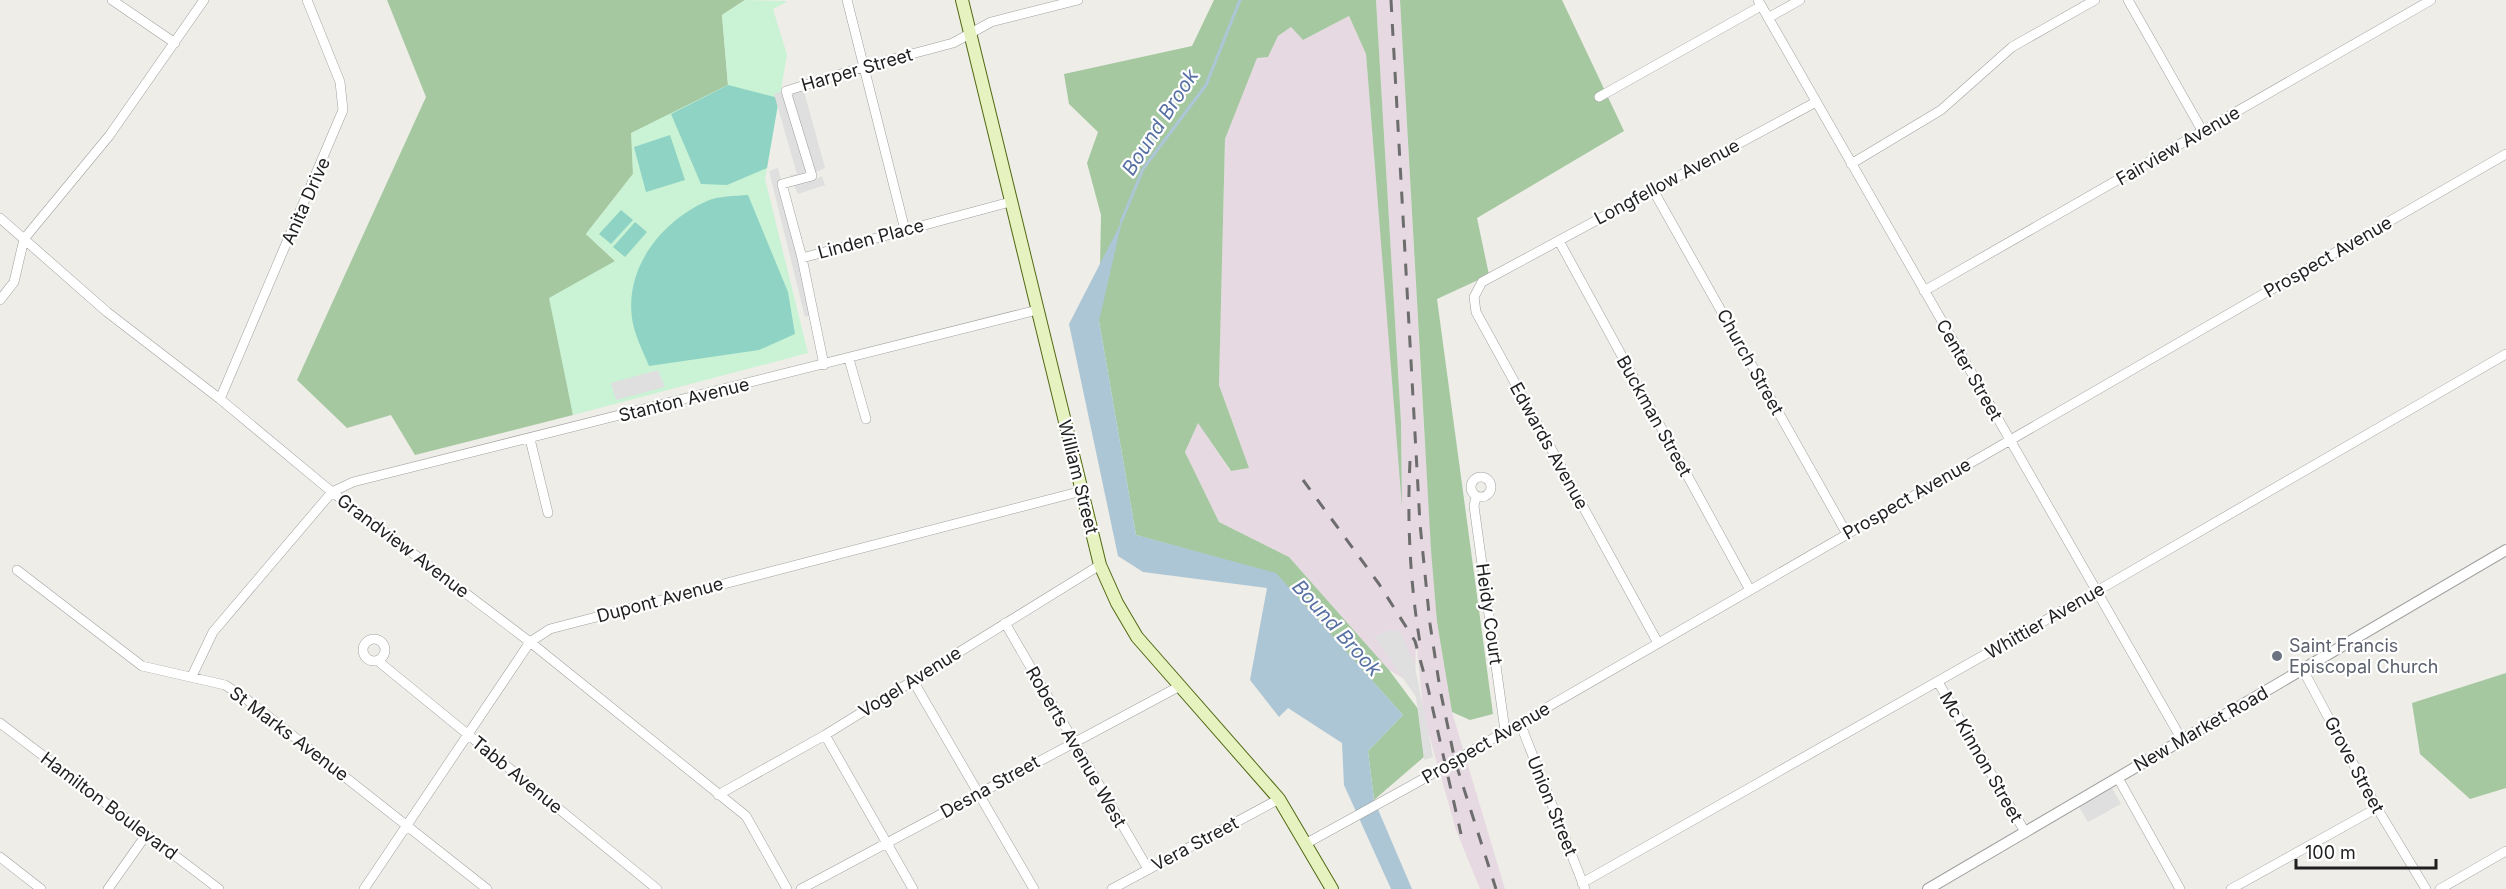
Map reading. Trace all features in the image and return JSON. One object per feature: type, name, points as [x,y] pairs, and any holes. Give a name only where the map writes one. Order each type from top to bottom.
[{"type":"main road","name":"William Street","points":[[962,0],[1100,565],[1117,603],[1137,637],[1279,799],[1332,889]]},
{"type":"street","points":[[112,0],[175,43]]},
{"type":"street","points":[[0,300],[14,282],[24,239],[109,136],[204,0]]},
{"type":"street","name":"Anita Drive","points":[[220,399],[343,110],[340,82],[307,0]]},
{"type":"street","points":[[847,0],[905,230]]},
{"type":"street","name":"Harper Street","points":[[802,258],[782,184],[812,176],[786,91],[953,43],[991,22],[1078,0]]},
{"type":"street","points":[[1768,18],[1800,0]]},
{"type":"street","points":[[1851,164],[1941,110],[2012,47],[2095,0]]},
{"type":"street","points":[[2128,0],[2203,132]]},
{"type":"street","name":"Fairview Avenue","points":[[1924,291],[2431,0]]},
{"type":"street","points":[[1599,97],[1760,3]]},
{"type":"street","name":"Center Street","points":[[1760,3],[2182,740]]},
{"type":"street","name":"Longfellow Avenue","points":[[1518,263],[1816,102]]},
{"type":"street","name":"Prospect Avenue","points":[[1307,843],[1658,644],[2506,154]]},
{"type":"street","name":"Church Street","points":[[1653,190],[1847,534]]},
{"type":"street","name":"Linden Place","points":[[825,365],[802,258],[1010,202]]},
{"type":"street","name":"Grandview Avenue","points":[[0,218],[106,312],[220,399],[332,492],[530,642],[717,795],[746,816],[787,889]]},
{"type":"street","name":"Buckman Street","points":[[1559,241],[1750,590]]},
{"type":"street","name":"Edwards Avenue","points":[[1518,263],[1482,282],[1474,297],[1476,312],[1658,644]]},
{"type":"street","name":"Stanton Avenue","points":[[332,492],[353,482],[1037,310]]},
{"type":"street","name":"Whittier Avenue","points":[[1584,886],[2506,354]]},
{"type":"street","points":[[849,358],[867,419]]},
{"type":"street","points":[[530,439],[548,513]]},
{"type":"street","name":"Dupont Avenue","points":[[364,889],[530,642],[550,629],[1082,491]]},
{"type":"street","points":[[192,676],[213,632],[332,492]]},
{"type":"street","name":"Heidy Court","points":[[1476,497],[1474,506],[1505,731]]},
{"type":"street","name":"New Market Road","points":[[1928,889],[2506,550]]},
{"type":"street","name":"Vogel Avenue","points":[[717,795],[825,735],[912,679],[1100,565]]},
{"type":"street","name":"St Marks Avenue","points":[[17,570],[142,666],[225,685],[245,698],[487,889]]},
{"type":"street","name":"Roberts Avenue West","points":[[1005,623],[1072,742],[1148,869]]},
{"type":"street","name":"Tabb Avenue","points":[[378,661],[657,889]]},
{"type":"street","name":"Grove Street","points":[[2303,670],[2377,808],[2426,889]]},
{"type":"street","points":[[912,679],[1034,889]]},
{"type":"street","name":"Mc Kinnon Street","points":[[1938,682],[2025,832]]},
{"type":"street","name":"Desna Street","points":[[801,889],[1180,686]]},
{"type":"street","name":"Hamilton Boulevard","points":[[0,723],[219,889]]},
{"type":"street","name":"Union Street","points":[[1520,723],[1584,886]]},
{"type":"street","points":[[825,735],[913,889]]},
{"type":"street","points":[[2118,778],[2180,889]]},
{"type":"street","name":"Vera Street","points":[[1112,889],[1279,799]]},
{"type":"street","points":[[2231,889],[2377,808]]},
{"type":"street","points":[[108,889],[146,835]]},
{"type":"street","points":[[2440,889],[2506,851]]},
{"type":"street","points":[[0,857],[41,889]]},
{"type":"shaded area","points":[[1376,0],[1400,0],[1437,622],[1452,712],[1505,889],[1480,889],[1456,830],[1424,717],[1416,640],[1415,685],[1389,670],[1289,557],[1219,522],[1185,452],[1198,422],[1230,471],[1249,468],[1219,385],[1225,139],[1257,57],[1268,57],[1278,36],[1291,27],[1303,40],[1349,16],[1366,54],[1402,495],[1401,422]]},
{"type":"shaded area","points":[[802,84],[825,168],[814,173],[816,179],[822,176],[825,185],[798,194],[790,175],[797,174],[774,94]]},
{"type":"shaded area","points":[[728,85],[779,98],[767,168],[727,185],[701,184],[671,114]]},
{"type":"shaded area","points":[[670,135],[685,180],[646,192],[634,147]]},
{"type":"shaded area","points":[[778,168],[815,314],[805,317],[769,171]]},
{"type":"shaded area","points":[[748,195],[788,292],[795,334],[759,350],[649,366],[635,330],[631,299],[634,281],[650,248],[675,221],[707,201],[727,196]]},
{"type":"shaded area","points":[[621,210],[633,220],[611,244],[599,234]]},
{"type":"shaded area","points":[[1122,221],[1099,321],[1136,535],[1276,573],[1403,715],[1368,751],[1374,800],[1412,889],[1391,889],[1344,785],[1342,743],[1288,708],[1279,717],[1250,680],[1267,588],[1143,572],[1118,556],[1069,324]]},
{"type":"shaded area","points":[[635,222],[647,232],[625,257],[613,247]]},
{"type":"shaded area","points":[[658,370],[665,387],[616,400],[611,383]]},
{"type":"shaded area","points":[[1390,630],[1400,632],[1414,662],[1433,757],[1424,760],[1416,697],[1374,636]]},
{"type":"shaded area","points":[[2112,788],[2121,804],[2088,822],[2079,807]]},
{"type":"green space","points":[[387,0],[745,0],[722,15],[728,85],[632,133],[633,174],[586,234],[615,261],[566,374],[573,415],[415,455],[391,415],[347,428],[297,380],[426,97]]},
{"type":"green space","points":[[745,0],[788,1],[773,9],[787,55],[765,179],[808,353],[573,415],[549,298],[615,261],[586,234],[633,174],[631,133],[728,85],[722,15]]},
{"type":"green space","points":[[1214,0],[1376,0],[1401,422],[1402,507],[1366,54],[1349,16],[1303,40],[1291,27],[1278,36],[1268,57],[1257,58],[1225,139],[1219,385],[1249,468],[1231,471],[1198,423],[1185,452],[1219,522],[1289,557],[1389,670],[1424,717],[1431,747],[1425,756],[1374,800],[1368,751],[1403,715],[1276,574],[1136,535],[1099,321],[1101,215],[1087,163],[1098,132],[1069,104],[1064,74],[1192,46]]},
{"type":"green space","points":[[1400,0],[1562,0],[1624,131],[1477,218],[1489,275],[1437,299],[1493,714],[1470,720],[1452,712],[1437,622]]},
{"type":"green space","points":[[2506,673],[2506,788],[2470,799],[2420,754],[2412,703]]},
{"type":"waterway","name":"Bound Brook","points":[[1121,222],[1143,169],[1206,85],[1240,0]]},
{"type":"railway","points":[[1391,0],[1420,524],[1430,624],[1440,689],[1455,761],[1496,889]]},
{"type":"railway","points":[[1410,461],[1410,552],[1420,643]]},
{"type":"railway","points":[[1303,480],[1379,584],[1415,641],[1461,834]]},
{"type":"place","name":"Saint Francis Episcopal Church","points":[[2277,656]]}]
